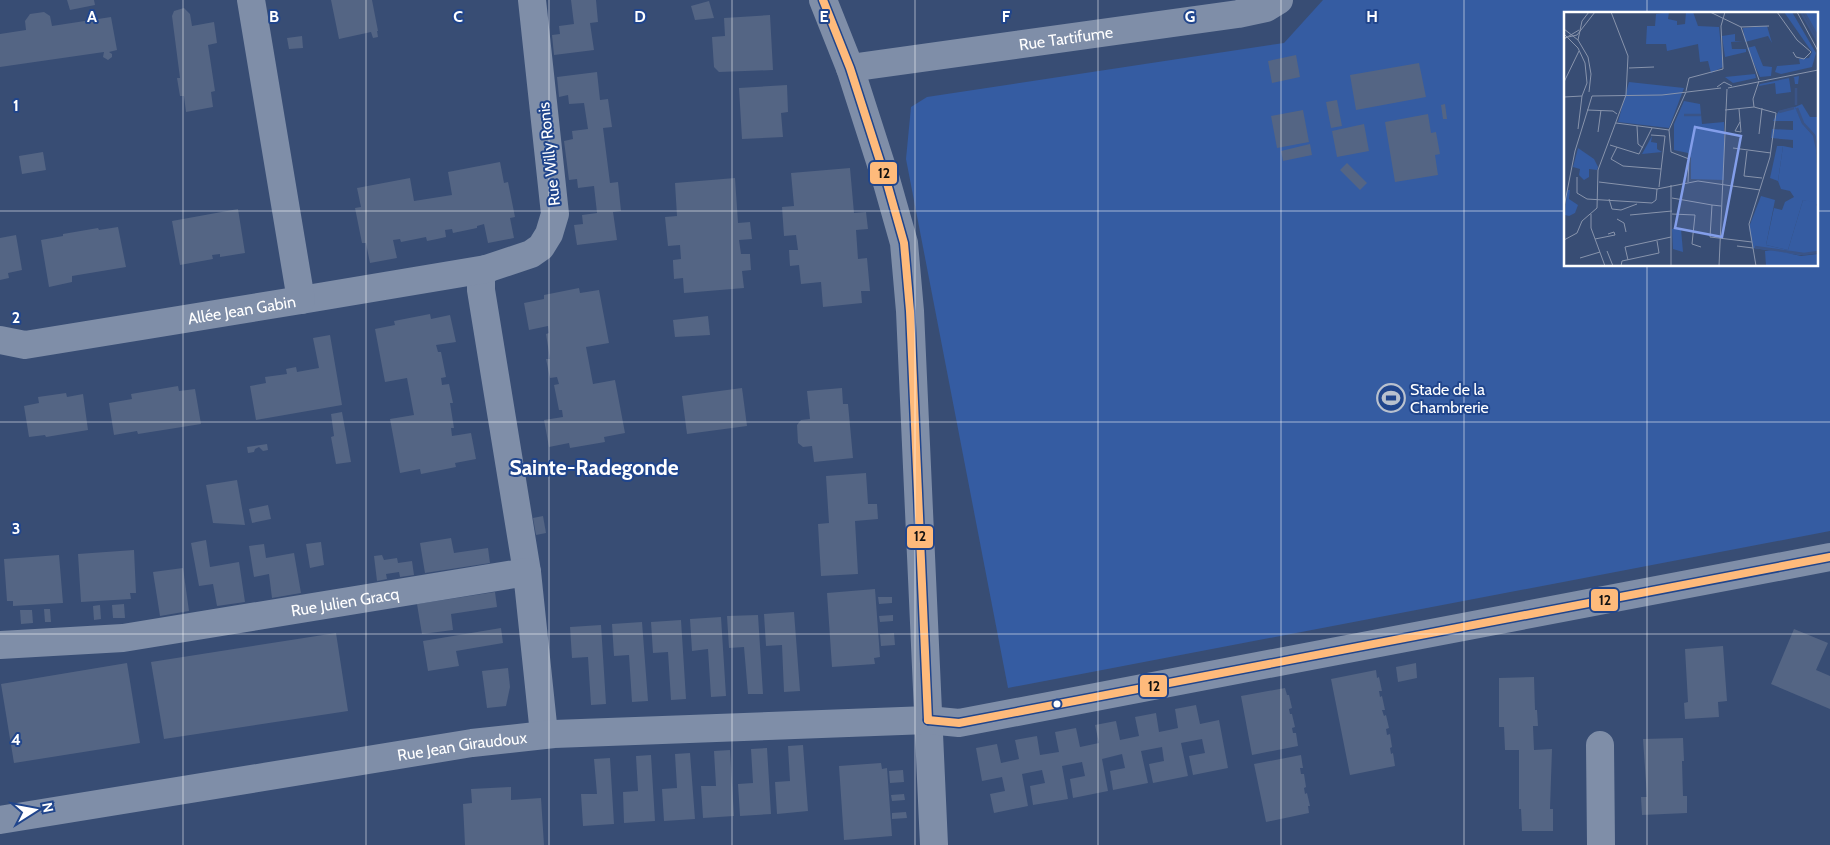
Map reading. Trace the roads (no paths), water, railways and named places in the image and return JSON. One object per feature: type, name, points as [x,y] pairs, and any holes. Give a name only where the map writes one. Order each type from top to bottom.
[{"type":"street","name":"Allée Jean Gabin","points":[[0,340],[25,345],[301,300],[251,0]]},
{"type":"street","name":"Rue Willy Ronis","points":[[301,300],[486,269],[530,254],[541,247],[549,234],[555,214],[532,0]]},
{"type":"street","points":[[824,0],[850,68],[904,243],[910,311],[934,845]]},
{"type":"street","name":"Rue Tartifume","points":[[850,68],[1238,14],[1266,8],[1279,0]]},
{"type":"street","points":[[486,269],[481,277],[481,290],[527,572],[544,734]]},
{"type":"street","name":"Rue Jean Giraudoux","points":[[0,820],[472,743],[544,734],[928,720],[959,723],[1830,557]]},
{"type":"street","name":"Rue Julien Gracq","points":[[0,644],[123,638],[527,572]]},
{"type":"street","points":[[1600,745],[1601,845]]},
{"type":"place","name":"Stade de la Chambrerie","points":[[1391,398]]},
{"type":"district","name":"Sainte-Radegonde","points":[[594,467]]}]
